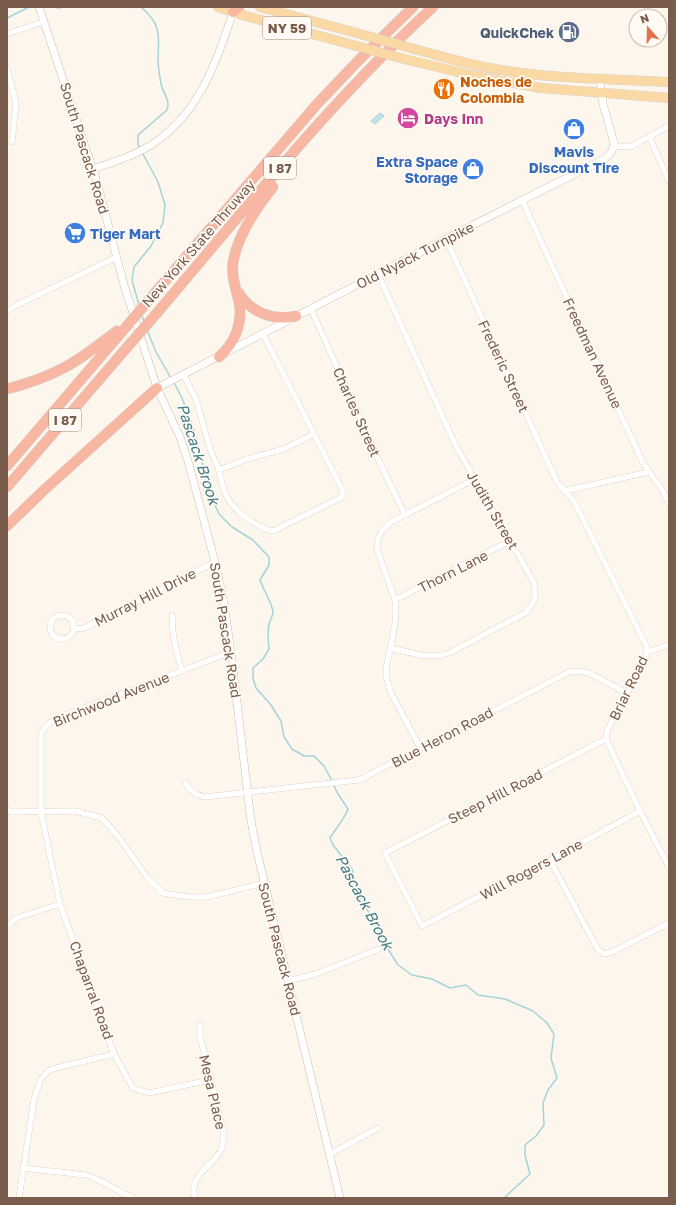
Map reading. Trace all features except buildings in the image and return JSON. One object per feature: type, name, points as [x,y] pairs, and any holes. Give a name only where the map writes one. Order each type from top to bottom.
[{"type":"highway","points":[[345,74],[404,7]]},
{"type":"highway","name":"New York State Thruway","points":[[7,466],[110,340],[132,320],[217,219],[345,74],[412,7]]},
{"type":"highway","name":"New York State Thruway","points":[[7,487],[328,114],[383,55],[434,7]]},
{"type":"highway","points":[[219,357],[231,342],[239,323],[240,307],[233,278],[233,266],[236,252],[253,214],[328,114]]},
{"type":"highway","points":[[233,278],[241,297],[247,304],[264,315],[278,318],[296,316]]},
{"type":"highway","points":[[7,389],[32,382],[59,370],[110,340]]},
{"type":"highway","points":[[7,526],[39,494],[158,388]]},
{"type":"main road","name":"NY 59","points":[[218,7],[235,9],[342,42],[475,76],[558,90],[669,98]]},
{"type":"main road","name":"NY 59","points":[[260,7],[467,63],[501,70],[536,74],[669,82]]},
{"type":"street","name":"South Pascack Road","points":[[39,9],[92,169],[127,296],[158,388],[180,437],[188,461],[215,562],[220,583],[231,652],[255,844],[340,1198]]},
{"type":"street","points":[[92,169],[117,161],[148,147],[176,125],[187,113],[198,98],[217,58],[235,9]]},
{"type":"street","points":[[7,34],[43,22]]},
{"type":"street","points":[[7,68],[16,103],[12,142]]},
{"type":"street","points":[[600,78],[614,146],[630,147],[669,126]]},
{"type":"street","points":[[649,136],[669,180]]},
{"type":"street","name":"Old Nyack Turnpike","points":[[158,388],[600,161],[611,153],[614,146]]},
{"type":"street","name":"Freedman Avenue","points":[[522,200],[643,463],[661,488],[669,503]]},
{"type":"street","name":"Frederic Street","points":[[446,239],[557,482],[564,491]]},
{"type":"street","points":[[7,311],[117,257]]},
{"type":"street","name":"Judith Street","points":[[378,274],[456,446],[533,581],[535,589],[535,598],[532,606],[525,613],[449,653],[443,655],[425,656],[390,648]]},
{"type":"street","name":"Charles Street","points":[[311,309],[405,515]]},
{"type":"street","points":[[180,376],[196,399],[210,449],[224,491],[230,502],[249,520],[266,529],[273,531],[277,530],[340,498],[343,496],[343,491],[263,334]]},
{"type":"street","points":[[218,470],[247,459],[284,449],[314,434]]},
{"type":"street","points":[[564,491],[649,472]]},
{"type":"street","points":[[420,749],[391,693],[386,674],[396,618],[395,600],[378,552],[377,544],[383,528],[391,522],[475,479]]},
{"type":"street","name":"Briar Road","points":[[564,491],[574,501],[646,645],[647,652],[645,659],[607,731],[606,739],[640,811],[669,867]]},
{"type":"street","name":"Thorn Lane","points":[[395,600],[510,541]]},
{"type":"street","name":"Murray Hill Drive","points":[[74,629],[84,628],[215,562]]},
{"type":"street","name":"Murray Hill Drive","points":[[65,614],[72,620],[74,629],[69,637],[59,639],[51,634],[50,624],[55,616],[65,614]]},
{"type":"street","points":[[172,615],[174,646],[182,670]]},
{"type":"street","points":[[647,652],[669,645]]},
{"type":"street","name":"Birchwood Avenue","points":[[41,812],[41,733],[48,724],[57,718],[231,652]]},
{"type":"street","name":"Blue Heron Road","points":[[185,783],[197,796],[205,798],[359,780],[534,689],[570,672],[579,671],[589,673],[627,693]]},
{"type":"street","name":"Steep Hill Road","points":[[422,926],[384,853],[606,739]]},
{"type":"street","points":[[7,809],[11,812],[75,811],[102,818],[117,835],[147,877],[163,893],[189,897],[206,897],[264,883]]},
{"type":"street","name":"Will Rogers Lane","points":[[422,926],[550,860],[640,811]]},
{"type":"street","name":"Chaparral Road","points":[[41,812],[60,904],[114,1054],[133,1088],[149,1093],[210,1080]]},
{"type":"street","points":[[550,860],[597,948],[604,954],[612,952],[669,923]]},
{"type":"street","points":[[7,927],[16,918],[60,904]]},
{"type":"street","points":[[288,981],[316,974],[379,949]]},
{"type":"street","name":"Mesa Place","points":[[195,1198],[195,1183],[200,1174],[217,1156],[222,1148],[224,1139],[200,1036],[200,1024]]},
{"type":"street","points":[[19,1198],[34,1099],[41,1079],[48,1071],[56,1068],[114,1054]]},
{"type":"street","points":[[330,1154],[378,1128]]},
{"type":"street","points":[[23,1168],[94,1178],[131,1197]]},
{"type":"water","points":[[380,113],[384,116],[375,124],[371,121]]},
{"type":"waterway","name":"Pascack Brook","points":[[7,18],[29,7]]},
{"type":"waterway","name":"Pascack Brook","points":[[53,7],[63,7]]},
{"type":"waterway","name":"Pascack Brook","points":[[140,149],[138,144],[138,135],[167,110],[168,106],[159,72],[159,40],[157,29],[151,17],[141,7]]},
{"type":"waterway","name":"Pascack Brook","points":[[139,305],[132,280],[134,267],[151,246],[163,223],[165,205],[158,182],[142,152]]},
{"type":"waterway","name":"Pascack Brook","points":[[142,315],[144,323]]},
{"type":"waterway","name":"Pascack Brook","points":[[147,330],[156,352],[171,378]]},
{"type":"waterway","name":"Pascack Brook","points":[[173,381],[182,398],[193,427],[211,496],[219,514],[232,527],[253,540],[269,557],[269,565],[260,580],[273,609],[273,614],[268,631],[269,649],[263,659],[253,668],[253,678],[256,688],[271,705],[281,721],[284,737],[292,749],[304,756],[314,756],[324,766],[332,781]]},
{"type":"waterway","name":"Pascack Brook","points":[[333,784],[348,809],[330,838],[333,845],[352,869],[360,896],[398,965],[412,975],[432,979],[450,988],[466,985],[478,995],[505,999],[533,1011],[547,1023],[554,1034],[551,1058],[557,1078],[548,1090],[543,1103],[544,1125],[536,1136],[525,1145],[525,1155],[530,1174],[504,1198]]},
{"type":"place","name":"QuickChek","points":[[569,32]]},
{"type":"place","name":"Noches de Colombia","points":[[444,89]]},
{"type":"place","name":"Days Inn","points":[[408,118]]},
{"type":"place","name":"Mavis Discount Tire","points":[[574,129]]},
{"type":"place","name":"Extra Space Storage","points":[[473,169]]},
{"type":"place","name":"Tiger Mart","points":[[75,233]]}]
